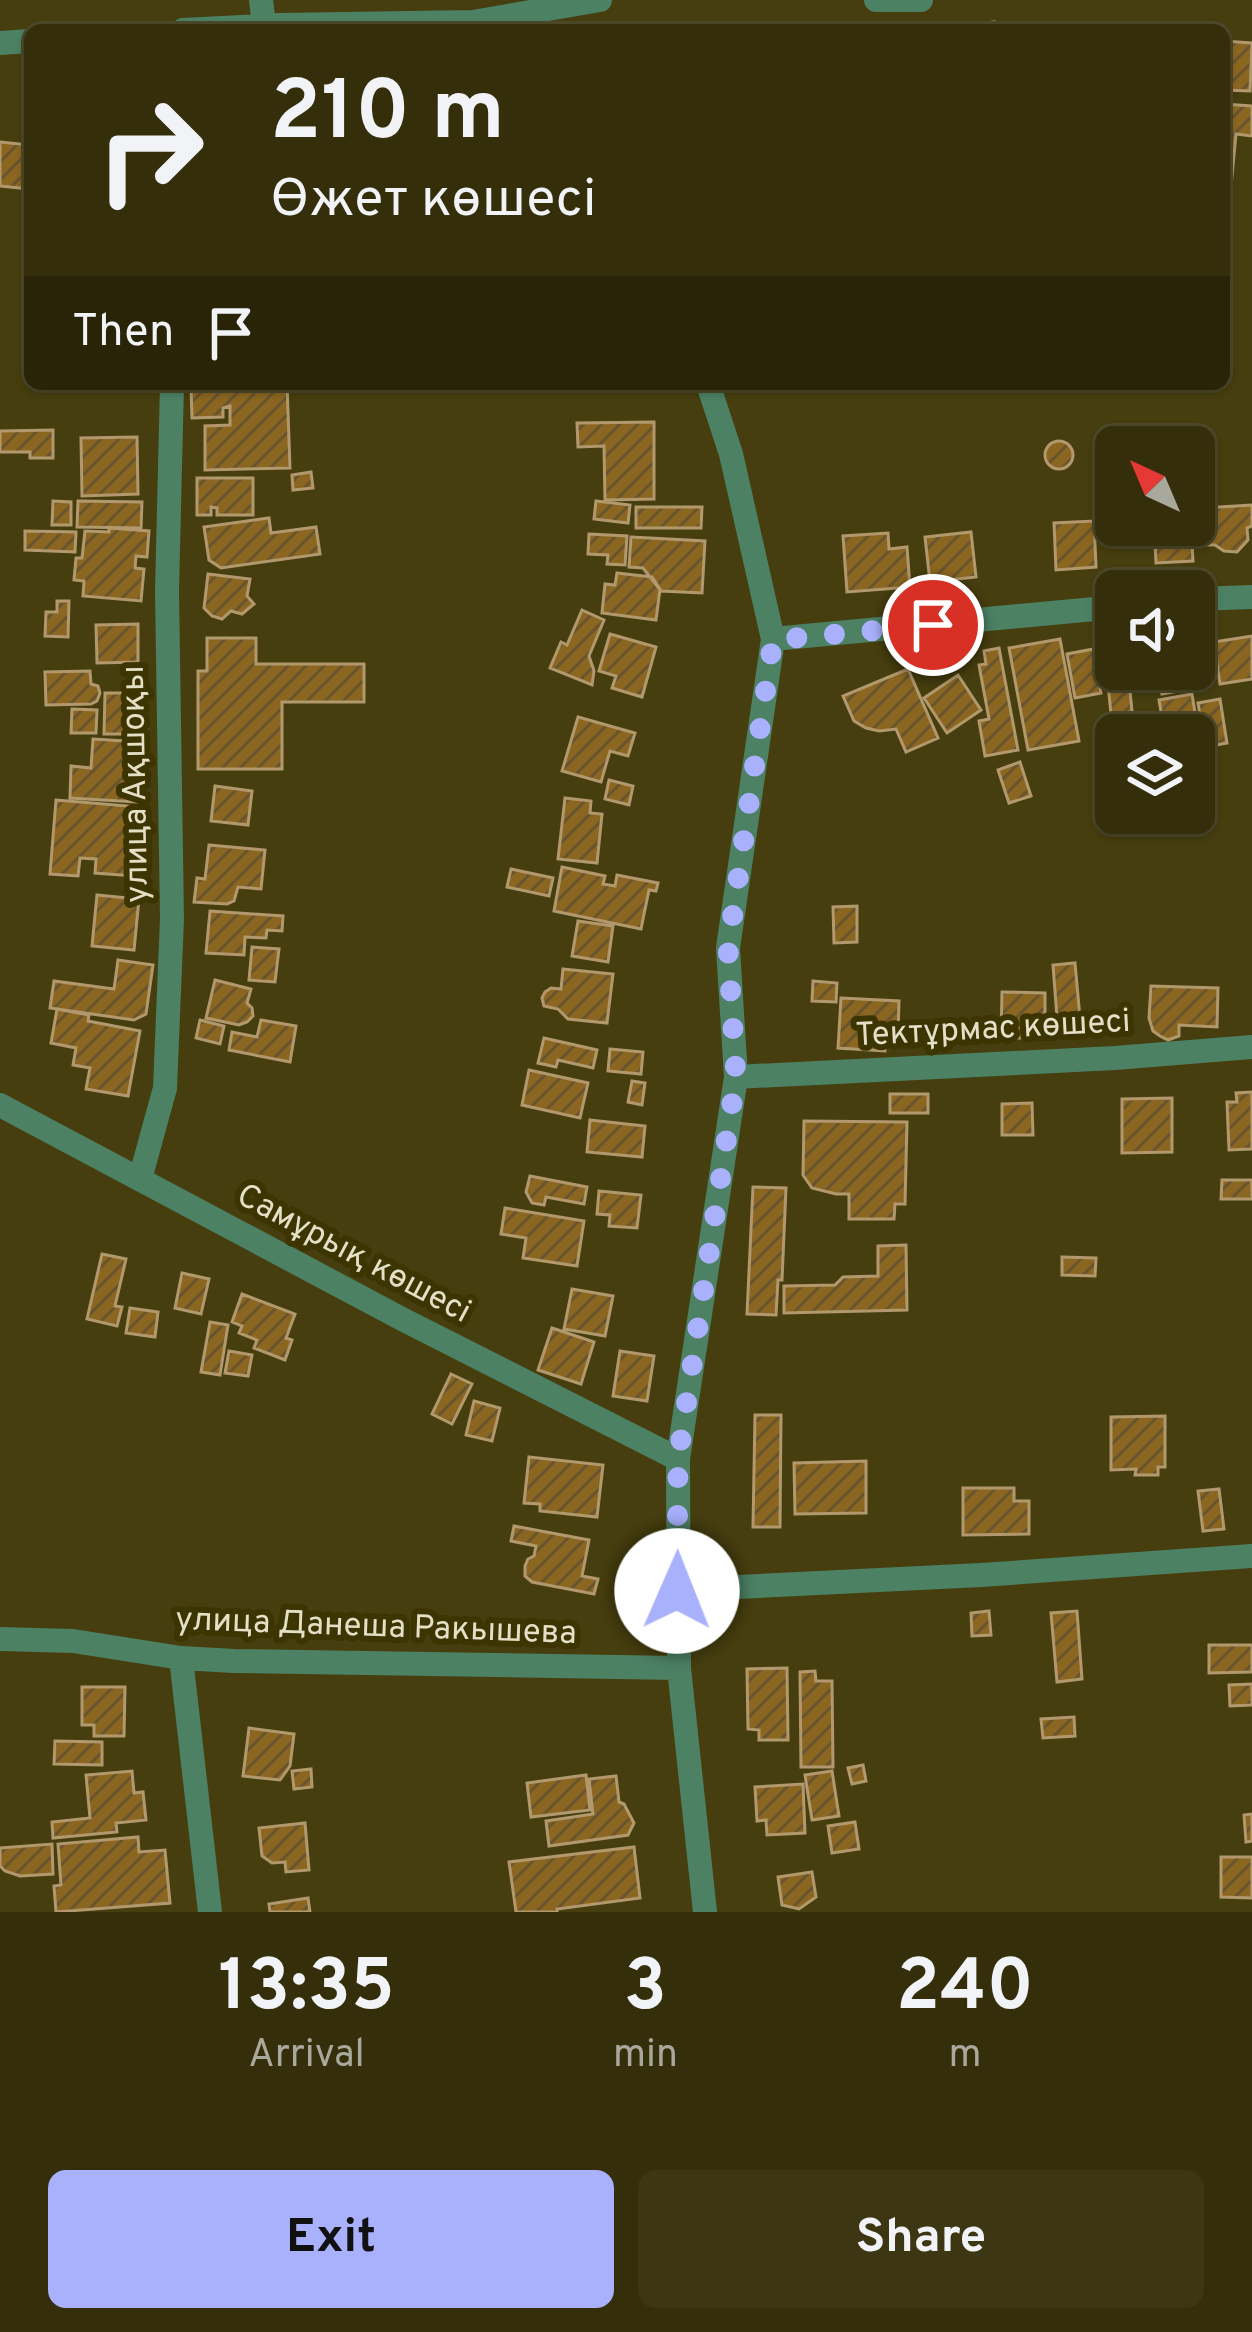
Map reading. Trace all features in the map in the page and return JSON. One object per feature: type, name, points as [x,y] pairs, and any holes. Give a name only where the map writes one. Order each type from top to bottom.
[{"type":"street","points":[[488,24],[600,0]]},
{"type":"street","points":[[876,0],[921,0]]},
{"type":"street","points":[[213,24],[262,13],[446,24]]},
{"type":"street","name":"улица Ақшоқы","points":[[140,1179],[165,1088],[172,919],[167,615],[172,390]]},
{"type":"street","points":[[705,1912],[679,1668],[678,1459],[736,1077],[728,948],[773,640],[731,454],[711,390]]},
{"type":"street","points":[[1215,598],[1252,597]]},
{"type":"street","points":[[773,640],[1095,609]]},
{"type":"street","name":"Тектұрмас көшесі","points":[[736,1077],[1252,1047]]},
{"type":"street","name":"Самұрық көшесі","points":[[0,1105],[402,1319],[678,1459]]},
{"type":"street","points":[[677,1591],[1252,1556]]},
{"type":"street","name":"улица Данеша Ракышева","points":[[0,1639],[73,1641],[181,1658],[679,1668]]},
{"type":"street","points":[[181,1658],[210,1912]]},
{"type":"building","points":[[1230,41],[1252,43],[1250,91],[1230,90]]},
{"type":"building","points":[[1230,104],[1252,106],[1252,136],[1236,134],[1231,187]]},
{"type":"building","points":[[0,142],[24,144],[24,188],[0,186]]},
{"type":"building","points":[[191,390],[287,390],[290,468],[205,470],[205,426],[230,425],[230,406],[223,408],[223,417],[192,418]]},
{"type":"building","points":[[654,422],[654,499],[605,500],[604,446],[578,447],[577,423]]},
{"type":"building","points":[[53,430],[53,458],[0,452],[0,431]]},
{"type":"building","points":[[137,437],[138,494],[82,496],[81,438]]},
{"type":"building","points":[[1059,441],[1069,445],[1073,455],[1069,465],[1059,469],[1049,465],[1045,455],[1049,445]]},
{"type":"building","points":[[311,472],[313,488],[293,490],[292,475]]},
{"type":"building","points":[[197,478],[253,478],[253,515],[217,515],[217,508],[211,507],[211,515],[197,515]]},
{"type":"building","points":[[53,501],[71,502],[71,525],[52,525]]},
{"type":"building","points":[[78,501],[142,502],[141,528],[77,527]]},
{"type":"building","points":[[596,501],[630,505],[628,523],[594,519]]},
{"type":"building","points":[[1252,505],[1248,540],[1237,552],[1215,545],[1215,507]]},
{"type":"building","points":[[636,507],[702,507],[701,528],[636,528]]},
{"type":"building","points":[[269,518],[271,533],[316,527],[320,554],[221,568],[209,560],[204,527]]},
{"type":"building","points":[[1094,521],[1096,567],[1056,570],[1054,523]]},
{"type":"building","points":[[109,528],[149,531],[147,557],[136,556],[135,568],[144,569],[141,601],[83,596],[84,581],[74,580],[85,531],[109,532]]},
{"type":"building","points":[[25,531],[76,532],[75,552],[25,550]]},
{"type":"building","points":[[971,532],[976,577],[930,582],[925,537]]},
{"type":"building","points":[[888,533],[889,549],[907,547],[910,587],[847,592],[843,536]]},
{"type":"building","points":[[589,534],[627,536],[625,565],[607,564],[608,555],[588,554]]},
{"type":"building","points":[[631,537],[705,541],[702,593],[661,591],[643,568],[629,567]]},
{"type":"building","points":[[1155,546],[1192,546],[1193,561],[1156,563]]},
{"type":"building","points":[[617,573],[652,577],[660,589],[656,620],[602,613],[605,584],[615,585]]},
{"type":"building","points":[[208,574],[250,579],[247,596],[254,604],[242,614],[231,611],[222,619],[212,616],[204,608]]},
{"type":"building","points":[[57,601],[69,601],[68,637],[45,636],[46,612],[57,612]]},
{"type":"building","points":[[582,610],[604,620],[589,656],[592,685],[550,668],[561,642],[567,645]]},
{"type":"building","points":[[138,624],[138,662],[97,663],[96,625]]},
{"type":"building","points":[[610,634],[656,647],[642,697],[612,688],[616,676],[599,671]]},
{"type":"building","points":[[1252,636],[1252,679],[1220,684],[1215,642]]},
{"type":"building","points":[[207,638],[256,638],[256,664],[364,664],[364,702],[282,702],[282,769],[198,769],[198,671],[207,671]]},
{"type":"building","points":[[1060,639],[1079,741],[1028,750],[1009,648]]},
{"type":"building","points":[[999,648],[1018,750],[985,756],[979,721],[989,719],[979,665],[986,664],[984,651]]},
{"type":"building","points":[[1093,649],[1095,690],[1101,693],[1075,698],[1067,654]]},
{"type":"building","points":[[908,669],[938,738],[906,752],[896,729],[879,731],[854,721],[843,696]]},
{"type":"building","points":[[90,671],[91,684],[100,693],[97,701],[46,705],[45,672]]},
{"type":"building","points":[[958,675],[981,710],[947,733],[924,698]]},
{"type":"building","points":[[1109,690],[1138,690],[1130,691],[1132,714],[1111,714]]},
{"type":"building","points":[[105,693],[137,693],[137,718],[147,717],[147,734],[104,734]]},
{"type":"building","points":[[1192,694],[1195,714],[1161,714],[1159,700]]},
{"type":"building","points":[[1220,699],[1227,743],[1215,745],[1215,714],[1200,714],[1198,703]]},
{"type":"building","points":[[72,709],[97,710],[96,733],[71,733]]},
{"type":"building","points":[[578,717],[635,733],[628,756],[610,751],[601,782],[562,771]]},
{"type":"building","points":[[93,739],[140,742],[136,802],[70,798],[71,766],[91,768]]},
{"type":"building","points":[[1020,762],[1031,796],[1009,803],[998,770]]},
{"type":"building","points":[[609,780],[633,786],[629,805],[605,799]]},
{"type":"building","points":[[215,786],[252,791],[248,825],[211,821]]},
{"type":"building","points":[[565,798],[591,801],[590,813],[602,814],[597,863],[558,859]]},
{"type":"building","points":[[56,800],[140,807],[134,876],[95,873],[96,859],[80,858],[78,876],[50,874]]},
{"type":"building","points":[[209,845],[265,850],[261,889],[238,887],[234,901],[227,904],[194,902],[197,878],[205,879]]},
{"type":"building","points":[[562,867],[605,876],[603,884],[615,886],[617,875],[658,883],[656,891],[649,890],[641,929],[554,911]]},
{"type":"building","points":[[511,869],[553,878],[549,896],[507,887]]},
{"type":"building","points":[[97,895],[139,899],[134,950],[92,946]]},
{"type":"building","points":[[857,906],[857,942],[834,943],[833,907]]},
{"type":"building","points":[[210,911],[283,916],[282,931],[267,930],[266,938],[245,937],[244,955],[206,953]]},
{"type":"building","points":[[578,921],[613,926],[608,962],[572,956]]},
{"type":"building","points":[[252,947],[279,949],[275,982],[249,980]]},
{"type":"building","points":[[118,960],[153,965],[146,1014],[134,1020],[50,1008],[54,981],[114,989]]},
{"type":"building","points":[[1075,963],[1081,1029],[1058,1031],[1053,965]]},
{"type":"building","points":[[563,969],[613,974],[607,1023],[568,1019],[558,1009],[544,1006],[545,992],[561,989]]},
{"type":"building","points":[[215,980],[251,989],[247,1003],[253,1016],[247,1022],[239,1025],[206,1018]]},
{"type":"building","points":[[813,981],[837,983],[836,1002],[812,1001]]},
{"type":"building","points":[[1151,986],[1218,988],[1217,1027],[1179,1025],[1179,1036],[1168,1040],[1160,1036],[1149,1018]]},
{"type":"building","points":[[1002,992],[1045,993],[1045,1038],[1001,1038]]},
{"type":"building","points":[[841,998],[899,1001],[898,1034],[886,1033],[885,1051],[838,1048]]},
{"type":"building","points":[[57,1009],[89,1015],[88,1021],[140,1031],[128,1096],[86,1089],[90,1068],[73,1065],[76,1048],[51,1043]]},
{"type":"building","points":[[200,1020],[224,1026],[220,1044],[196,1038]]},
{"type":"building","points":[[261,1020],[296,1026],[290,1062],[229,1050],[232,1032],[257,1037]]},
{"type":"building","points":[[544,1038],[597,1050],[593,1068],[558,1060],[556,1067],[538,1063]]},
{"type":"building","points":[[610,1049],[643,1052],[641,1074],[608,1071]]},
{"type":"building","points":[[529,1070],[588,1083],[580,1118],[522,1105]]},
{"type":"building","points":[[632,1081],[645,1083],[642,1105],[628,1102]]},
{"type":"building","points":[[1252,1092],[1252,1149],[1229,1150],[1227,1102],[1237,1102],[1236,1093]]},
{"type":"building","points":[[890,1094],[928,1094],[928,1113],[890,1113]]},
{"type":"building","points":[[1172,1098],[1172,1152],[1122,1153],[1122,1099]]},
{"type":"building","points":[[1032,1103],[1033,1135],[1002,1135],[1002,1104]]},
{"type":"building","points":[[590,1120],[645,1126],[642,1157],[587,1152]]},
{"type":"building","points":[[804,1121],[907,1122],[905,1204],[895,1204],[894,1219],[849,1219],[849,1194],[812,1188],[803,1175]]},
{"type":"building","points":[[530,1176],[587,1187],[584,1204],[546,1197],[544,1205],[532,1203],[526,1192]]},
{"type":"building","points":[[1222,1180],[1252,1180],[1252,1199],[1221,1199]]},
{"type":"building","points":[[753,1187],[786,1188],[776,1315],[747,1314]]},
{"type":"building","points":[[599,1191],[641,1195],[637,1228],[609,1226],[610,1215],[597,1214]]},
{"type":"building","points":[[505,1208],[584,1221],[577,1266],[523,1258],[526,1238],[501,1234]]},
{"type":"building","points":[[906,1245],[907,1310],[784,1313],[784,1286],[835,1285],[843,1277],[878,1276],[878,1246]]},
{"type":"building","points":[[102,1254],[126,1259],[115,1306],[122,1307],[117,1326],[87,1319]]},
{"type":"building","points":[[1062,1257],[1096,1258],[1095,1276],[1062,1275]]},
{"type":"building","points":[[182,1273],[209,1279],[201,1314],[175,1308]]},
{"type":"building","points":[[572,1289],[613,1296],[605,1336],[564,1329]]},
{"type":"building","points":[[242,1294],[295,1314],[286,1338],[292,1340],[285,1360],[254,1348],[257,1340],[239,1333],[242,1326],[232,1322]]},
{"type":"building","points":[[130,1308],[158,1312],[155,1337],[126,1333]]},
{"type":"building","points":[[210,1322],[228,1325],[220,1375],[201,1372]]},
{"type":"building","points":[[552,1328],[594,1342],[581,1384],[538,1370]]},
{"type":"building","points":[[229,1351],[252,1355],[248,1376],[225,1373]]},
{"type":"building","points":[[620,1351],[654,1356],[647,1401],[613,1396]]},
{"type":"building","points":[[451,1374],[472,1384],[452,1424],[432,1414]]},
{"type":"building","points":[[474,1401],[500,1408],[492,1441],[466,1435]]},
{"type":"building","points":[[755,1415],[781,1415],[780,1527],[753,1527]]},
{"type":"building","points":[[1165,1416],[1165,1467],[1158,1467],[1158,1475],[1135,1475],[1136,1469],[1111,1470],[1111,1417]]},
{"type":"building","points":[[529,1457],[603,1465],[597,1517],[540,1511],[540,1504],[524,1503]]},
{"type":"building","points":[[866,1461],[866,1513],[795,1514],[794,1463]]},
{"type":"building","points":[[963,1488],[1014,1488],[1014,1501],[1029,1501],[1029,1534],[963,1535]]},
{"type":"building","points":[[1219,1489],[1224,1529],[1203,1531],[1198,1491]]},
{"type":"building","points":[[514,1526],[589,1540],[582,1576],[598,1579],[594,1594],[532,1582],[525,1576],[525,1566],[536,1546],[511,1541]]},
{"type":"building","points":[[989,1611],[991,1635],[972,1636],[971,1613]]},
{"type":"building","points":[[1077,1611],[1082,1679],[1057,1682],[1051,1613]]},
{"type":"building","points":[[1209,1645],[1252,1645],[1252,1672],[1209,1673]]},
{"type":"building","points":[[787,1668],[788,1740],[759,1740],[759,1730],[748,1729],[747,1669]]},
{"type":"building","points":[[815,1671],[816,1681],[832,1681],[833,1767],[801,1767],[800,1672]]},
{"type":"building","points":[[1252,1684],[1252,1705],[1230,1706],[1229,1685]]},
{"type":"building","points":[[82,1687],[125,1687],[124,1736],[94,1736],[94,1725],[82,1725]]},
{"type":"building","points":[[1074,1717],[1075,1736],[1043,1738],[1041,1719]]},
{"type":"building","points":[[249,1728],[294,1734],[290,1766],[280,1780],[243,1776]]},
{"type":"building","points":[[55,1741],[102,1742],[102,1765],[54,1764]]},
{"type":"building","points":[[863,1765],[866,1781],[852,1784],[848,1768]]},
{"type":"building","points":[[311,1769],[312,1787],[294,1789],[292,1771]]},
{"type":"building","points":[[132,1771],[134,1793],[143,1792],[146,1820],[116,1823],[117,1832],[53,1838],[52,1822],[90,1818],[86,1775]]},
{"type":"building","points":[[832,1771],[839,1816],[812,1820],[805,1775]]},
{"type":"building","points":[[586,1775],[590,1810],[531,1817],[527,1783]]},
{"type":"building","points":[[616,1776],[619,1802],[634,1823],[628,1835],[549,1846],[546,1821],[593,1814],[589,1779]]},
{"type":"building","points":[[803,1784],[805,1833],[767,1835],[766,1820],[757,1821],[755,1787]]},
{"type":"building","points":[[1252,1814],[1252,1841],[1246,1842],[1244,1815]]},
{"type":"building","points":[[855,1822],[859,1849],[832,1853],[828,1826]]},
{"type":"building","points":[[305,1823],[309,1870],[286,1872],[285,1862],[272,1863],[262,1856],[259,1828]]},
{"type":"building","points":[[138,1837],[139,1852],[165,1850],[170,1903],[56,1912],[54,1886],[61,1885],[58,1844]]},
{"type":"building","points":[[52,1844],[53,1874],[20,1876],[0,1866],[0,1848]]},
{"type":"building","points":[[634,1847],[640,1898],[557,1912],[516,1912],[509,1862]]},
{"type":"building","points":[[1221,1857],[1252,1857],[1252,1898],[1221,1897]]},
{"type":"building","points":[[812,1872],[816,1897],[799,1909],[782,1905],[778,1877]]},
{"type":"building","points":[[308,1898],[310,1912],[270,1912],[269,1904]]},
{"type":"route","points":[[677,1591],[678,1459],[736,1077],[728,948],[773,640],[933,625]]}]
